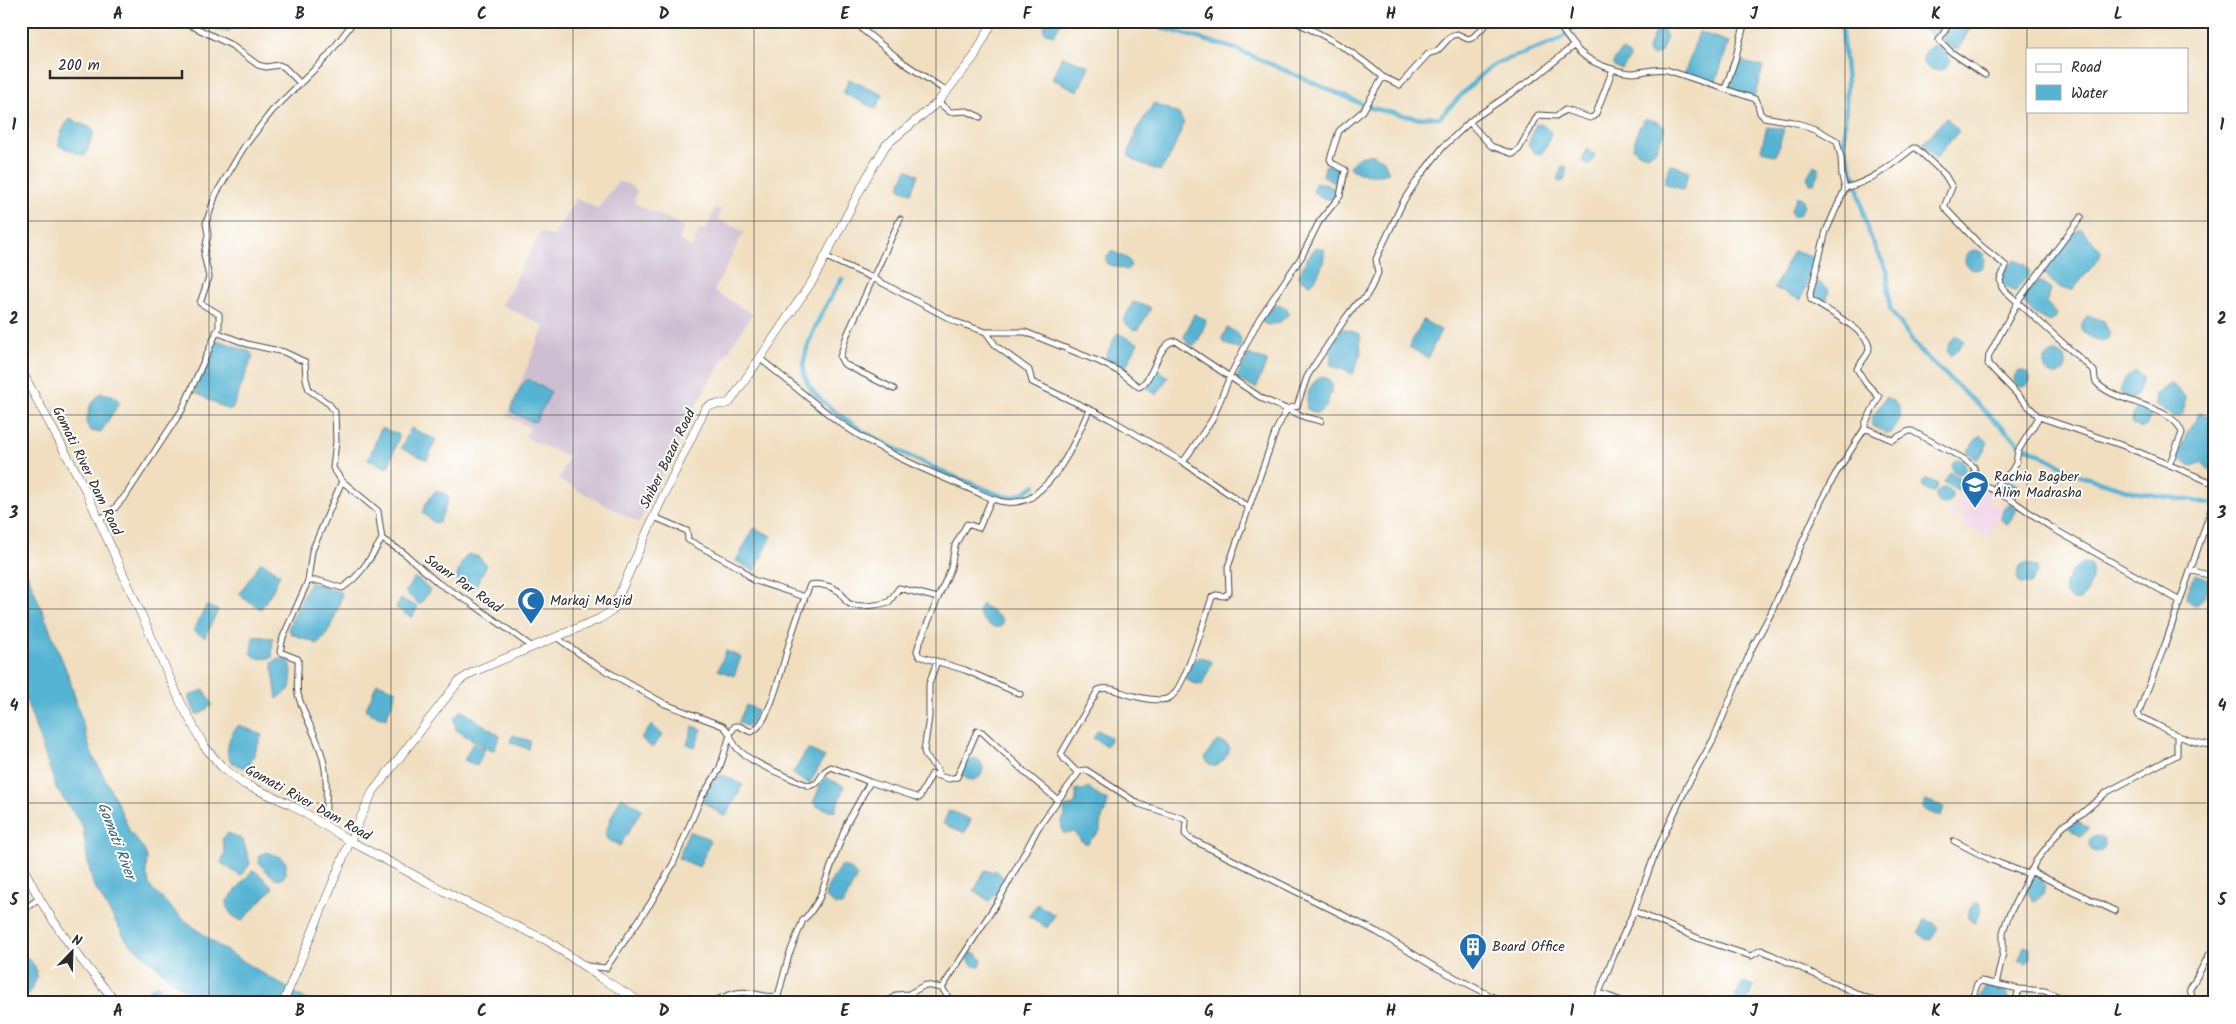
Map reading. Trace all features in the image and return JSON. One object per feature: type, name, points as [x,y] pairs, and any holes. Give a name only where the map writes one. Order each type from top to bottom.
[{"type":"street","points":[[182,21],[232,45],[258,65],[266,67],[279,65],[284,67],[300,82]]},
{"type":"street","points":[[99,520],[113,510],[126,495],[182,410],[216,332],[220,320],[219,314],[200,303],[209,277],[204,255],[208,235],[206,225],[216,194],[244,147],[272,111],[327,57],[354,21]]},
{"type":"street","points":[[860,21],[860,26],[870,36],[946,91]]},
{"type":"street","name":"Shiber Bazar Road","points":[[283,1003],[350,841],[376,787],[407,751],[459,681],[473,672],[599,619],[612,611],[705,409],[712,404],[730,402],[813,280],[886,145],[938,102],[974,57],[993,21]]},
{"type":"street","points":[[1292,21],[1322,34],[1360,57],[1383,77],[1400,85],[1428,54],[1437,51],[1451,36],[1456,34],[1468,39],[1472,38],[1490,21]]},
{"type":"street","points":[[1556,21],[1573,46],[1592,62],[1634,73],[1660,69],[1725,89],[1757,101],[1760,113],[1769,119],[1793,122],[1816,129],[1836,141],[1842,158],[1842,176],[1845,188],[1826,231],[1810,294],[1811,300],[1846,322],[1864,338],[1868,345],[1867,354],[1857,369],[1865,382],[1879,397],[1865,424],[1865,428],[1834,475],[1770,615],[1752,648],[1713,740],[1687,786],[1655,854],[1595,1003]]},
{"type":"street","points":[[1725,89],[1736,60],[1745,21]]},
{"type":"street","points":[[1951,21],[1939,40],[1951,52],[1985,75]]},
{"type":"street","points":[[1078,774],[1061,754],[1098,690],[1108,688],[1136,697],[1165,699],[1174,694],[1198,641],[1212,597],[1216,595],[1225,596],[1228,592],[1228,567],[1276,430],[1287,409],[1297,406],[1307,377],[1346,316],[1357,303],[1365,298],[1371,288],[1378,274],[1376,259],[1404,200],[1443,147],[1469,122],[1538,75],[1573,46]]},
{"type":"street","points":[[1469,122],[1491,146],[1512,154],[1519,149],[1538,115],[1555,116],[1565,110],[1590,118],[1595,116],[1613,69]]},
{"type":"street","points":[[1183,462],[1212,420],[1230,377],[1259,319],[1302,256],[1319,222],[1340,196],[1345,170],[1330,161],[1334,145],[1341,128],[1363,111],[1383,77]]},
{"type":"street","points":[[938,102],[950,112],[967,111],[980,117]]},
{"type":"street","points":[[1845,188],[1863,183],[1882,173],[1913,148],[1916,148],[1945,175],[1952,187],[1944,206],[1946,209],[1980,245],[2006,266],[2000,278],[2000,284],[2094,370],[2094,378],[2101,386],[2112,393],[2157,411],[2179,427],[2182,433],[2169,465]]},
{"type":"street","points":[[2082,217],[2018,302],[1989,355],[1988,364],[2039,417],[2124,446],[2215,484]]},
{"type":"street","points":[[894,389],[841,361],[847,334],[900,219]]},
{"type":"street","points":[[826,257],[872,278],[956,322],[986,332],[1025,332],[1106,364],[1139,387],[1145,381],[1167,344],[1173,340],[1179,342],[1263,399],[1321,421]]},
{"type":"street","points":[[216,332],[247,344],[284,352],[305,362],[309,390],[329,404],[335,412],[336,441],[333,468],[342,482],[378,511],[382,540],[362,570],[350,583],[342,588],[320,581],[308,581]]},
{"type":"street","points":[[986,332],[996,346],[1029,370],[1032,382],[1110,419],[1183,462],[1248,506]]},
{"type":"street","points":[[759,358],[837,420],[870,442],[935,475],[965,486],[991,500],[1012,502],[1029,499],[1052,479],[1070,450],[1089,410]]},
{"type":"street","name":"Gomati River Dam Road","points":[[21,370],[70,460],[99,520],[181,703],[204,746],[222,767],[244,784],[290,804],[350,841],[465,902],[534,933],[642,1003]]},
{"type":"street","points":[[1994,490],[2000,480],[2011,472],[2016,463],[2016,454],[2039,417]]},
{"type":"street","points":[[1865,428],[1892,440],[1909,430],[1912,431],[1970,463],[1976,468],[1978,480],[2014,501],[2052,528],[2180,600]]},
{"type":"street","points":[[325,826],[327,792],[325,765],[321,750],[300,703],[298,659],[280,652],[283,637],[308,581],[312,551],[342,482]]},
{"type":"street","points":[[991,500],[979,528],[966,524],[955,545],[951,568],[917,651],[919,656],[924,659],[965,670],[1020,694]]},
{"type":"street","points":[[2214,500],[2138,714],[2140,717],[2177,737],[2191,742],[2215,745]]},
{"type":"street","points":[[654,517],[687,531],[688,540],[740,568],[753,580],[805,597]]},
{"type":"street","name":"Soanr Par Road","points":[[382,540],[404,553],[438,583],[471,603],[531,646]]},
{"type":"street","points":[[2190,570],[2215,577]]},
{"type":"street","points":[[584,966],[606,968],[650,904],[672,864],[701,798],[719,770],[731,732],[737,725],[751,732],[758,728],[772,700],[810,585],[834,589],[841,593],[846,602],[855,606],[889,602],[899,588],[938,598]]},
{"type":"street","points":[[556,636],[594,664],[665,704],[723,726],[731,732],[733,742],[745,755],[758,763],[810,786],[817,784],[825,771],[831,767],[919,798],[929,777],[935,774],[949,779],[956,777],[975,733],[979,731],[1058,800]]},
{"type":"street","points":[[937,661],[929,684],[929,716],[924,751],[939,775]]},
{"type":"street","points":[[1996,984],[2003,953],[2003,932],[2029,873],[2064,824],[2081,814],[2107,792],[2177,755],[2177,737]]},
{"type":"street","points":[[942,988],[1000,898],[1038,828],[1082,769],[1139,804],[1182,818],[1186,821],[1185,834],[1191,839],[1376,932],[1433,966],[1505,1003]]},
{"type":"street","points":[[710,1003],[732,994],[748,992],[767,997],[778,996],[789,955],[803,920],[819,899],[847,823],[870,782]]},
{"type":"street","points":[[1954,841],[1991,860],[2029,873],[2115,911]]},
{"type":"street","points":[[21,862],[38,900],[78,956],[116,1002]]},
{"type":"street","points":[[21,912],[38,900]]},
{"type":"street","points":[[1634,910],[1700,939],[1751,956],[1761,950],[1775,955],[1878,1003]]},
{"type":"street","points":[[2194,1003],[2190,989],[2214,949]]},
{"type":"street","points":[[1971,1003],[1978,982],[2019,989],[2046,991],[2073,1003]]},
{"type":"street","points":[[887,1003],[896,994],[909,994],[920,986],[942,988]]},
{"type":"street","points":[[942,988],[952,1003]]},
{"type":"street","points":[[2015,1003],[2019,989]]},
{"type":"street","points":[[1600,992],[1628,1003]]},
{"type":"shaded area","points":[[618,182],[626,183],[637,190],[634,203],[684,226],[679,240],[692,248],[699,230],[706,230],[715,208],[721,210],[718,219],[744,232],[714,291],[752,314],[701,396],[639,523],[559,480],[568,457],[525,437],[530,428],[507,416],[544,326],[502,305],[541,232],[553,237],[576,198],[598,209]]},
{"type":"shaded area","name":"Rachia Bagber Alim Madrasha","points":[[1968,480],[2007,500],[1988,537],[1949,517]],"holes":[[[1991,494],[2004,500],[2001,507],[1988,501]],[[1958,507],[1965,509],[1961,517],[1965,519],[1964,522],[1953,518]]]},
{"type":"water","points":[[214,21],[239,21],[232,29],[224,32],[217,30]]},
{"type":"water","points":[[816,21],[836,21],[827,31],[818,27]]},
{"type":"water","points":[[1046,21],[1062,21],[1054,35],[1045,33]]},
{"type":"water","points":[[1916,21],[1945,21],[1939,34],[1934,37],[1917,26]]},
{"type":"water","points":[[1953,21],[1975,21],[1958,49],[1949,46],[1942,40]]},
{"type":"water","points":[[1656,28],[1664,30],[1667,37],[1661,52],[1654,56],[1649,54],[1648,49]]},
{"type":"water","points":[[1699,32],[1729,42],[1715,84],[1684,75]]},
{"type":"water","points":[[1934,45],[1947,54],[1951,61],[1945,69],[1932,70],[1922,62],[1926,50]]},
{"type":"water","points":[[1622,50],[1630,58],[1622,69],[1614,66],[1613,62]]},
{"type":"water","points":[[1062,56],[1089,66],[1078,91],[1052,79]]},
{"type":"water","points":[[1741,61],[1763,67],[1754,98],[1729,88]]},
{"type":"water","points":[[849,79],[883,95],[876,109],[843,93]]},
{"type":"water","points":[[1154,103],[1179,114],[1184,124],[1170,157],[1160,171],[1137,162],[1128,155],[1137,129]]},
{"type":"water","points":[[1946,117],[1959,131],[1936,158],[1922,145]]},
{"type":"water","points":[[70,119],[93,129],[94,132],[85,156],[59,146],[62,131]]},
{"type":"water","points":[[1645,119],[1657,122],[1665,130],[1655,151],[1649,155],[1639,153],[1633,148],[1638,129]]},
{"type":"water","points":[[1536,124],[1543,125],[1551,132],[1547,146],[1541,154],[1535,153],[1528,145]]},
{"type":"water","points":[[1767,127],[1784,129],[1776,156],[1761,150]]},
{"type":"water","points":[[1587,149],[1595,155],[1589,165],[1582,161]]},
{"type":"water","points":[[1373,154],[1384,160],[1389,173],[1379,175],[1362,174],[1349,166],[1359,157]]},
{"type":"water","points":[[1329,164],[1341,171],[1341,181],[1337,184],[1323,176],[1325,166]]},
{"type":"water","points":[[1670,164],[1689,171],[1683,190],[1664,183]]},
{"type":"water","points":[[1814,165],[1819,168],[1819,174],[1814,183],[1810,183],[1807,177]]},
{"type":"water","points":[[1562,166],[1567,167],[1564,181],[1559,182],[1557,179]]},
{"type":"water","points":[[907,169],[918,175],[911,193],[901,190],[899,186]]},
{"type":"water","points":[[1315,183],[1328,185],[1335,189],[1336,192],[1333,200],[1323,198],[1313,192]]},
{"type":"water","points":[[1797,196],[1803,199],[1804,205],[1800,214],[1793,216],[1791,211]]},
{"type":"water","points":[[2081,228],[2101,251],[2100,257],[2073,290],[2068,290],[2052,282],[2044,271],[2060,248]]},
{"type":"water","points":[[1316,247],[1324,249],[1324,258],[1319,272],[1311,284],[1301,280],[1299,276],[1306,260]]},
{"type":"water","points":[[1975,250],[1982,253],[1985,260],[1982,267],[1975,270],[1968,267],[1965,260],[1968,253]]},
{"type":"water","points":[[1112,251],[1128,259],[1131,266],[1127,270],[1107,264],[1106,258]]},
{"type":"water","points":[[1793,251],[1816,258],[1801,300],[1774,288]]},
{"type":"water","points":[[2015,260],[2026,265],[2030,273],[2015,292],[2003,285],[2001,279]]},
{"type":"water","points":[[2040,280],[2051,290],[2046,302],[2057,314],[2054,320],[2050,322],[2034,314],[2022,300],[2031,287]]},
{"type":"water","points":[[1818,282],[1829,289],[1827,299],[1822,302],[1811,295]]},
{"type":"water","points":[[1133,302],[1150,307],[1150,310],[1139,329],[1133,330],[1123,321]]},
{"type":"water","points":[[1277,304],[1287,308],[1289,314],[1279,323],[1267,325],[1262,322],[1262,316]]},
{"type":"water","points":[[1194,314],[1205,319],[1206,322],[1198,341],[1193,346],[1188,344],[1184,337]]},
{"type":"water","points":[[2088,315],[2104,321],[2110,334],[2107,340],[2102,342],[2092,339],[2082,331],[2082,324]]},
{"type":"water","points":[[1423,320],[1441,330],[1428,358],[1409,347]]},
{"type":"water","points":[[1227,328],[1239,336],[1241,345],[1239,349],[1225,344],[1221,340]]},
{"type":"water","points":[[1342,328],[1360,334],[1361,353],[1353,374],[1331,365],[1332,350]]},
{"type":"water","points":[[1117,333],[1138,343],[1125,368],[1105,358]]},
{"type":"water","points":[[1956,335],[1964,341],[1957,351],[1950,356],[1947,353],[1949,344]]},
{"type":"water","points":[[218,340],[250,352],[253,356],[232,410],[224,408],[196,393],[207,357]]},
{"type":"water","points":[[2055,353],[2063,356],[2066,364],[2063,372],[2055,375],[2047,372],[2044,364],[2047,356]]},
{"type":"water","points":[[1248,354],[1267,361],[1256,388],[1236,379]]},
{"type":"water","points":[[1154,368],[1168,377],[1157,395],[1143,386]]},
{"type":"water","points":[[2022,371],[2030,379],[2022,387],[2014,379]]},
{"type":"water","points":[[2135,371],[2143,376],[2138,394],[2132,399],[2122,395],[2120,391],[2125,378]]},
{"type":"water","points":[[1321,376],[1327,378],[1333,385],[1326,407],[1317,414],[1307,409],[1307,399],[1311,387]]},
{"type":"water","points":[[528,379],[551,392],[536,421],[532,422],[512,412],[511,409],[522,385]]},
{"type":"water","points":[[2171,383],[2185,396],[2184,413],[2179,417],[2171,416],[2155,404],[2156,394]]},
{"type":"water","points":[[100,393],[113,395],[120,402],[100,433],[91,431],[86,423],[90,406]]},
{"type":"water","points":[[1886,397],[1897,404],[1900,418],[1891,433],[1886,434],[1873,426],[1871,419]]},
{"type":"water","points":[[2142,407],[2152,412],[2147,425],[2141,429],[2131,423],[2135,410]]},
{"type":"water","points":[[2200,412],[2215,419],[2215,461],[2209,470],[2201,463],[2192,466],[2176,458],[2188,431]]},
{"type":"water","points":[[381,428],[398,434],[399,437],[388,468],[368,460]]},
{"type":"water","points":[[411,428],[436,440],[427,460],[401,448]]},
{"type":"water","points":[[1982,435],[1988,443],[1980,457],[1976,459],[1967,452],[1977,438]]},
{"type":"water","points":[[1956,460],[1962,460],[1966,467],[1962,474],[1956,474],[1952,470],[1952,464]]},
{"type":"water","points":[[1950,472],[1963,480],[1961,490],[1954,489],[1944,482]]},
{"type":"water","points":[[1927,479],[1938,484],[1934,493],[1929,492],[1922,485],[1924,480]]},
{"type":"water","points":[[2004,481],[2010,481],[2017,485],[2015,494],[2011,497],[1998,488]]},
{"type":"water","points":[[1944,488],[1952,496],[1944,504],[1936,496]]},
{"type":"water","points":[[435,491],[446,494],[449,498],[439,523],[433,522],[423,513],[425,505]]},
{"type":"water","points":[[2009,503],[2016,508],[2012,520],[2007,524],[2001,520],[2001,517],[2003,510]]},
{"type":"water","points":[[754,528],[772,536],[755,571],[736,561]]},
{"type":"water","points":[[468,554],[479,557],[487,565],[474,589],[466,590],[458,586],[457,578],[461,565]]},
{"type":"water","name":"Gomati River","points":[[21,558],[69,677],[91,752],[119,806],[130,832],[143,848],[147,857],[146,871],[150,887],[182,918],[220,947],[315,1003],[206,1003],[178,985],[127,941],[93,884],[83,827],[57,790],[21,685]]},
{"type":"water","points":[[261,562],[280,574],[261,609],[243,598],[240,593]]},
{"type":"water","points":[[2026,563],[2037,567],[2037,572],[2030,584],[2020,584],[2017,577],[2020,567]]},
{"type":"water","points":[[2084,563],[2090,564],[2092,569],[2091,584],[2080,600],[2073,600],[2065,594],[2067,579],[2075,569]]},
{"type":"water","points":[[2196,574],[2209,579],[2205,594],[2201,601],[2195,605],[2186,598],[2187,591]]},
{"type":"water","points":[[414,578],[430,590],[420,605],[405,592]]},
{"type":"water","points":[[310,583],[342,593],[330,627],[318,644],[292,634],[288,629]]},
{"type":"water","points":[[401,599],[418,607],[412,618],[396,608]]},
{"type":"water","points":[[982,604],[1002,619],[1001,627],[994,627],[981,618],[978,611]]},
{"type":"water","points":[[206,606],[218,610],[205,637],[193,631]]},
{"type":"water","points":[[253,636],[273,638],[272,658],[257,658],[251,653]]},
{"type":"water","points":[[726,651],[741,657],[734,676],[718,670]]},
{"type":"water","points":[[1201,657],[1212,662],[1202,685],[1185,679],[1191,662]]},
{"type":"water","points":[[281,659],[289,661],[291,667],[290,689],[277,699],[272,663]]},
{"type":"water","points":[[377,683],[396,690],[386,719],[370,713],[366,709]]},
{"type":"water","points":[[203,690],[212,705],[200,714],[196,714],[189,696]]},
{"type":"water","points":[[746,705],[758,710],[749,727],[739,723]]},
{"type":"water","points":[[461,710],[500,736],[494,750],[491,751],[456,730],[454,719]]},
{"type":"water","points":[[239,725],[262,735],[248,769],[232,762],[228,754],[228,743]]},
{"type":"water","points":[[652,725],[663,735],[652,748],[641,738]]},
{"type":"water","points":[[693,726],[702,729],[695,747],[687,744]]},
{"type":"water","points":[[1098,730],[1111,738],[1106,746],[1093,738]]},
{"type":"water","points":[[513,735],[530,741],[528,749],[510,742]]},
{"type":"water","points":[[1219,741],[1228,745],[1230,749],[1219,764],[1212,766],[1205,758],[1214,744]]},
{"type":"water","points":[[473,743],[485,749],[477,766],[464,760]]},
{"type":"water","points":[[808,749],[825,757],[809,784],[792,774]]},
{"type":"water","points":[[972,758],[980,761],[983,769],[980,777],[972,780],[964,777],[961,769],[964,761]]},
{"type":"water","points":[[723,775],[743,785],[726,816],[723,816],[702,801],[718,776]]},
{"type":"water","points":[[824,777],[844,786],[835,812],[816,806],[813,803]]},
{"type":"water","points":[[1088,787],[1100,797],[1108,800],[1100,831],[1087,844],[1080,840],[1075,832],[1063,833],[1061,822],[1065,816],[1064,807],[1074,805],[1076,801],[1076,789],[1083,790]]},
{"type":"water","points":[[622,797],[642,809],[620,846],[605,836],[612,816]]},
{"type":"water","points":[[1926,800],[1944,807],[1941,817],[1922,809]]},
{"type":"water","points":[[949,810],[971,820],[965,833],[943,824]]},
{"type":"water","points":[[2072,821],[2078,822],[2089,829],[2080,837],[2068,827]]},
{"type":"water","points":[[689,831],[707,838],[710,842],[699,867],[678,858]]},
{"type":"water","points":[[228,833],[243,840],[250,864],[241,876],[221,863],[225,853],[222,839]]},
{"type":"water","points":[[2097,836],[2105,844],[2097,852],[2089,844]]},
{"type":"water","points":[[266,852],[281,857],[286,863],[286,874],[282,879],[274,878],[259,864],[260,855]]},
{"type":"water","points":[[841,865],[851,869],[857,876],[843,905],[836,905],[825,897],[827,888]]},
{"type":"water","points":[[985,870],[992,872],[996,870],[1007,881],[989,901],[974,891]]},
{"type":"water","points":[[252,871],[255,871],[272,886],[272,889],[242,921],[231,914],[227,901]]},
{"type":"water","points":[[2035,874],[2043,881],[2045,888],[2041,897],[2033,901],[2025,888],[2030,876]]},
{"type":"water","points":[[1976,903],[1980,903],[1980,913],[1974,923],[1968,918],[1968,913]]},
{"type":"water","points":[[1037,904],[1055,915],[1047,928],[1029,916]]},
{"type":"water","points":[[1925,919],[1936,924],[1938,928],[1930,940],[1925,939],[1919,933]]},
{"type":"water","points":[[2024,946],[2030,948],[2030,960],[2026,963],[2019,960]]},
{"type":"water","points":[[970,953],[975,953],[982,959],[980,967],[973,966],[967,958]]},
{"type":"water","points":[[21,954],[34,965],[36,977],[31,990],[21,1002]]},
{"type":"water","points":[[1743,982],[1753,986],[1747,1002],[1739,1003],[1736,1000],[1736,994]]},
{"type":"water","points":[[157,984],[175,1003],[144,1003],[144,994]]},
{"type":"water","points":[[1987,985],[2000,988],[2006,992],[2009,998],[2008,1003],[1976,1003]]},
{"type":"waterway","points":[[1139,21],[1236,49],[1371,108],[1416,118],[1440,117],[1481,75],[1497,63],[1557,41],[1584,21]]},
{"type":"waterway","points":[[1841,21],[1847,82],[1844,145],[1857,185],[1868,232],[1887,271],[1890,309],[1920,351],[2019,443],[2081,476],[2134,492],[2215,504]]},
{"type":"waterway","points":[[842,279],[817,324],[806,351],[804,373],[807,383],[815,394],[850,423],[870,435],[936,469],[996,494],[1008,497],[1016,496],[1035,485]]},
{"type":"place","name":"Rachia Bagber Alim Madrasha","points":[[1975,509]]},
{"type":"place","name":"Markaj Masjid","points":[[531,625]]},
{"type":"place","name":"Board Office","points":[[1473,971]]}]
